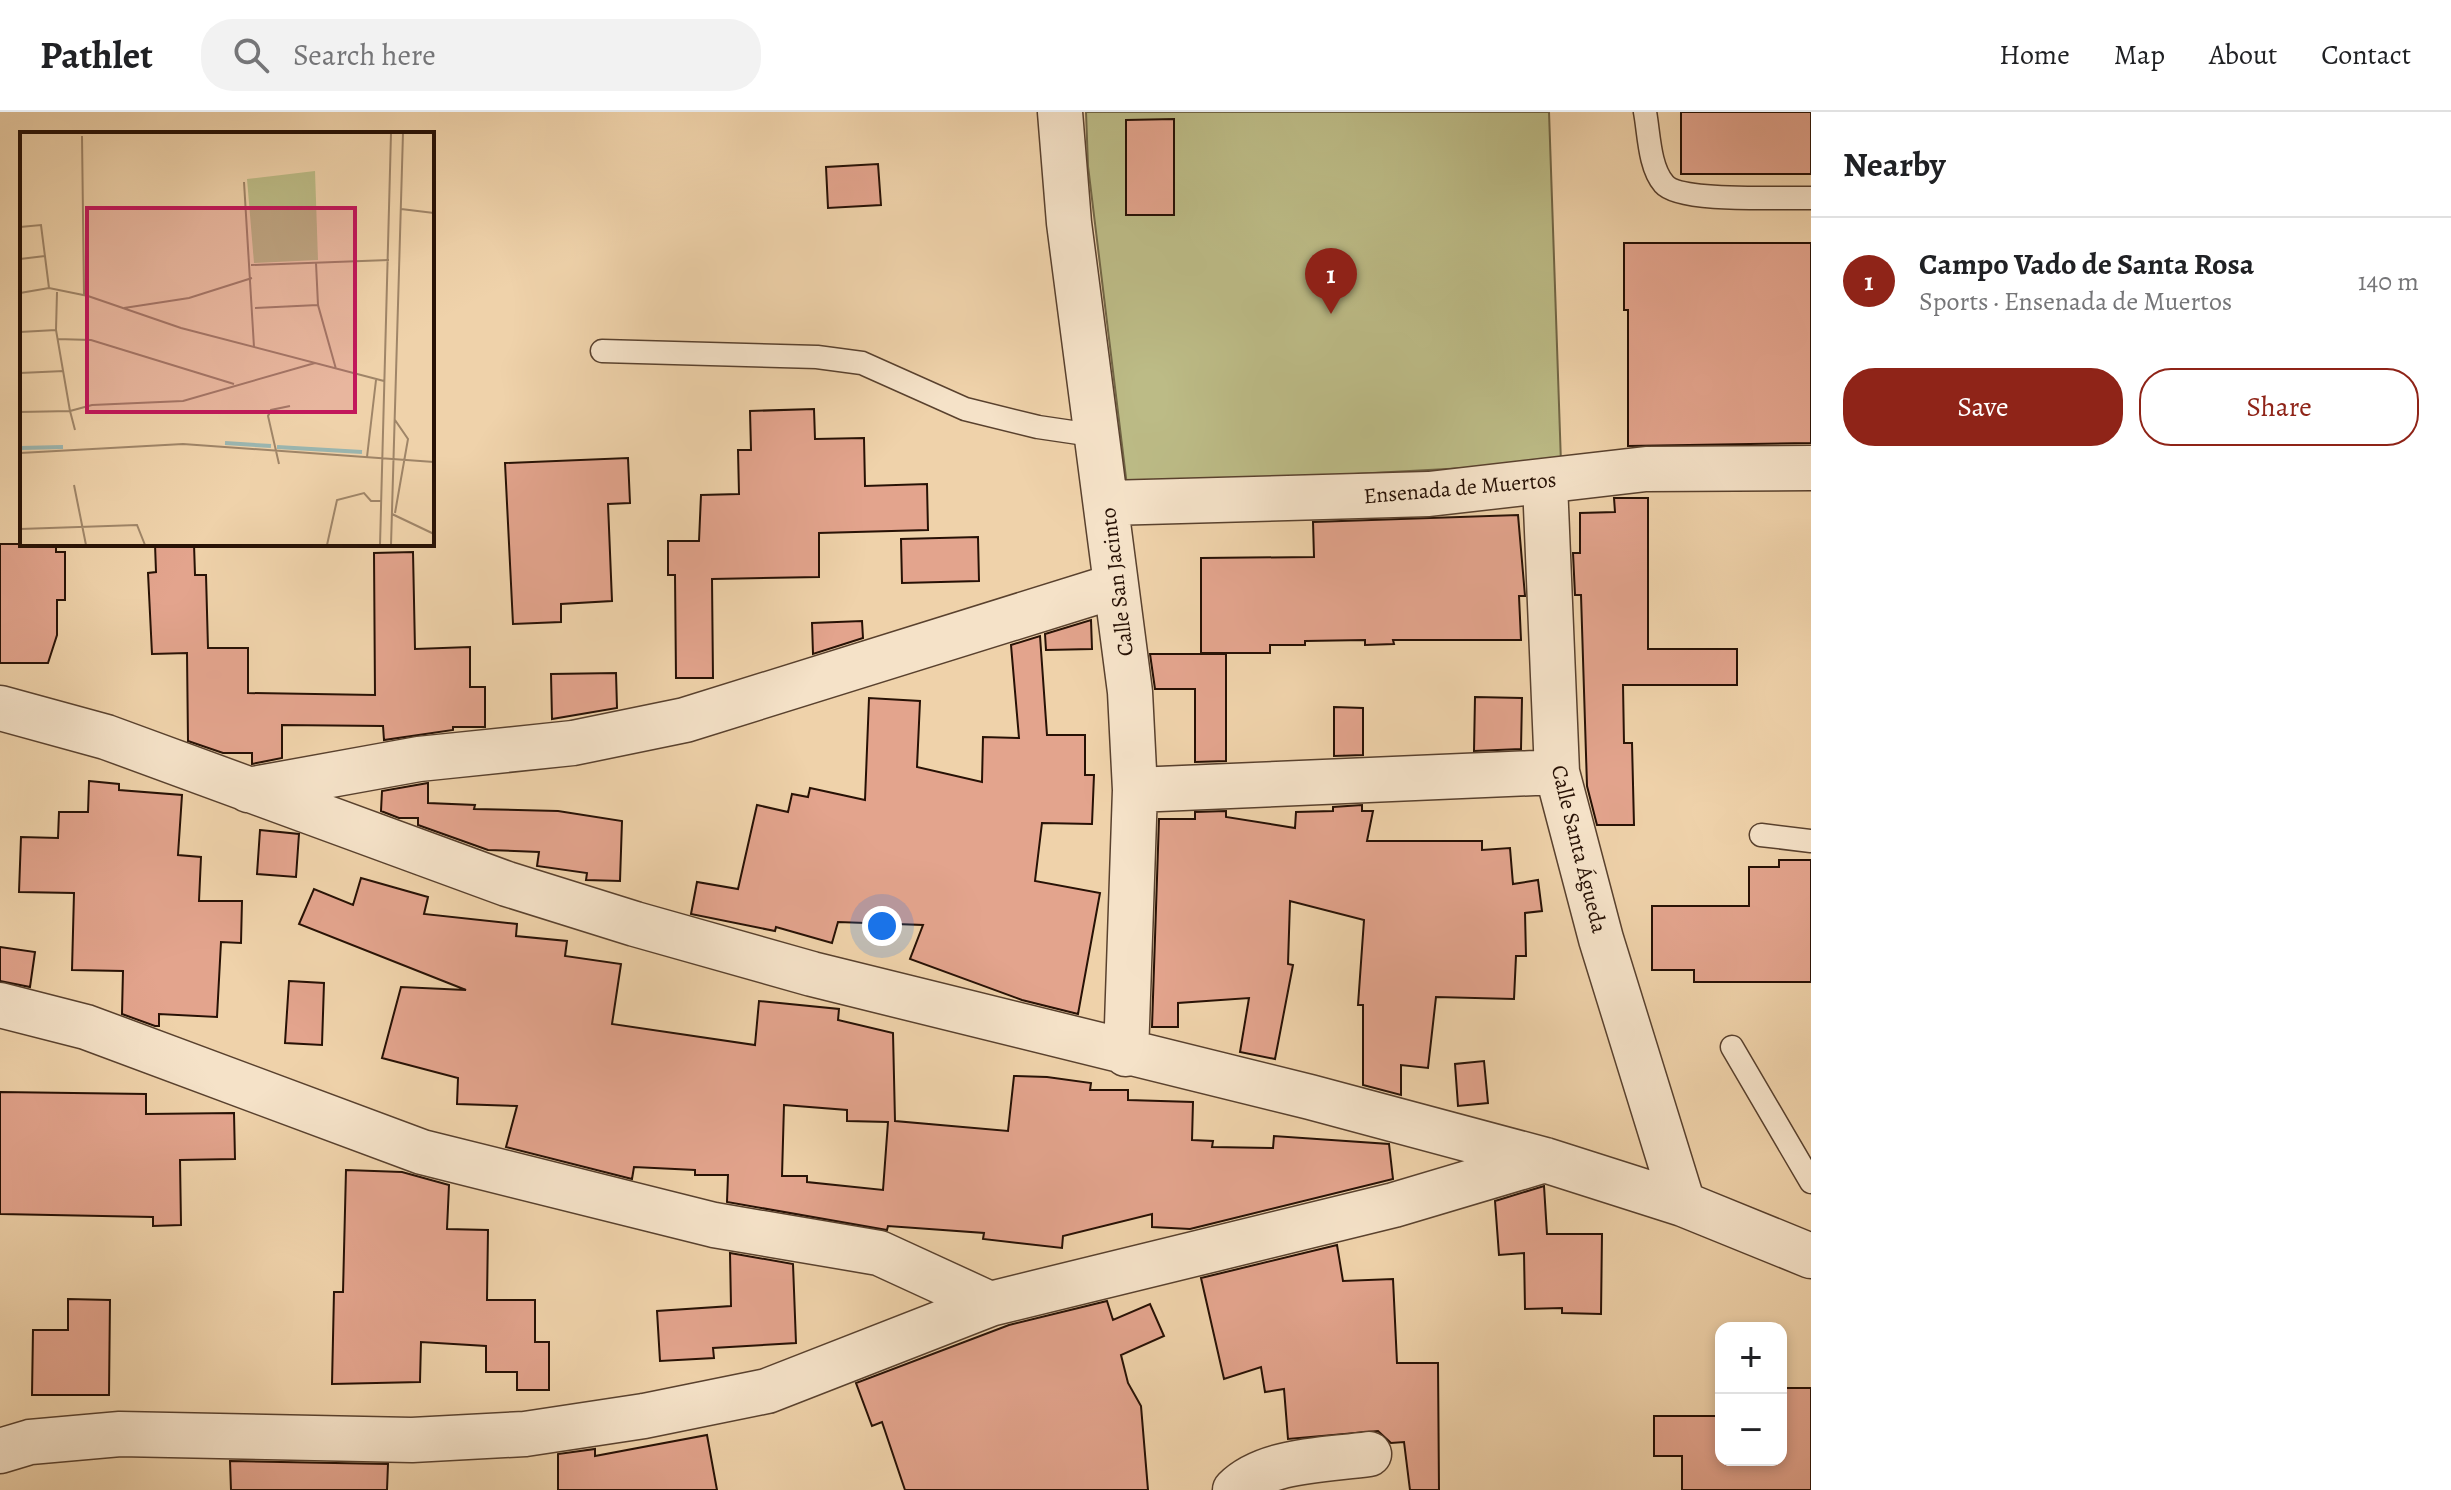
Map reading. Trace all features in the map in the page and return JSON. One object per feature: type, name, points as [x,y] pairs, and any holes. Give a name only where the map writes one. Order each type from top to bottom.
[{"type":"street","name":"Calle San Jacinto","points":[[1060,112],[1069,223],[1108,503],[1115,586],[1130,692],[1135,790],[1126,1054]]},
{"type":"street","name":"Ensenada de Muertos","points":[[1108,503],[1429,494],[1646,469],[1811,468]]},
{"type":"street","name":"Calle Santa Águeda","points":[[1545,483],[1557,772],[1601,939],[1683,1204]]},
{"type":"street","points":[[245,790],[419,759],[573,743],[685,720],[1115,586]]},
{"type":"street","points":[[0,708],[106,737],[507,884],[635,924],[812,974],[1310,1097],[1545,1160],[1683,1204],[1811,1256]]},
{"type":"street","points":[[1135,790],[1557,772]]},
{"type":"street","points":[[0,1005],[86,1027],[422,1152],[714,1225],[879,1253],[990,1304]]},
{"type":"street","points":[[0,1451],[30,1442],[120,1434],[412,1440],[525,1434],[767,1391],[990,1304],[1380,1209],[1545,1160]]},
{"type":"street","points":[[1235,1490],[1269,1470],[1369,1454]]},
{"type":"lane","points":[[1645,112],[1656,168],[1664,184],[1673,190],[1698,195],[1811,198]]},
{"type":"lane","points":[[602,351],[817,357],[862,363],[965,409],[1038,427],[1099,436]]},
{"type":"lane","points":[[1761,835],[1811,841]]},
{"type":"lane","points":[[1732,1047],[1811,1182]]},
{"type":"shaded area","points":[[1086,112],[1549,112],[1561,463],[1127,486],[1088,166]]},
{"type":"building","points":[[1681,112],[1811,112],[1811,174],[1681,174]]},
{"type":"building","points":[[1174,119],[1174,215],[1126,215],[1126,120]]},
{"type":"building","points":[[878,164],[881,205],[828,208],[826,167]]},
{"type":"building","points":[[1624,243],[1811,243],[1811,443],[1628,446],[1628,310],[1624,310]]},
{"type":"building","points":[[814,409],[815,439],[864,438],[865,486],[927,484],[928,530],[819,533],[819,577],[712,579],[713,678],[676,678],[675,575],[668,575],[668,541],[699,541],[701,495],[739,494],[738,450],[751,450],[750,411]]},
{"type":"building","points":[[628,458],[630,503],[608,504],[612,601],[561,604],[561,622],[513,624],[505,463]]},
{"type":"building","points":[[1614,498],[1648,498],[1648,649],[1737,649],[1737,685],[1623,685],[1624,743],[1632,743],[1634,825],[1597,825],[1587,786],[1581,595],[1575,595],[1573,553],[1580,553],[1580,513],[1615,512]]},
{"type":"building","points":[[1518,515],[1525,596],[1519,596],[1521,640],[1393,640],[1394,644],[1365,645],[1365,640],[1305,641],[1305,645],[1270,645],[1270,653],[1201,653],[1201,558],[1314,557],[1313,522]]},
{"type":"building","points":[[978,537],[979,581],[902,583],[901,539]]},
{"type":"building","points":[[0,544],[56,546],[56,552],[65,552],[65,600],[57,600],[57,635],[48,663],[0,663]]},
{"type":"building","points":[[155,546],[194,546],[195,575],[206,575],[208,648],[248,648],[248,693],[375,695],[374,553],[413,552],[415,649],[470,647],[470,687],[485,687],[485,727],[453,727],[453,730],[384,740],[383,726],[282,725],[282,758],[252,764],[252,753],[223,753],[188,741],[187,653],[152,654],[148,573],[156,572]]},
{"type":"building","points":[[1091,620],[1092,649],[1046,650],[1045,634]]},
{"type":"building","points":[[862,621],[863,638],[813,654],[812,623]]},
{"type":"building","points":[[1040,636],[1047,735],[1085,735],[1085,775],[1094,775],[1092,824],[1042,823],[1035,881],[1100,893],[1078,1014],[1022,1000],[910,959],[923,925],[838,922],[832,943],[776,927],[775,931],[691,914],[697,882],[738,889],[757,805],[788,812],[792,794],[808,797],[810,788],[865,800],[869,698],[920,701],[917,767],[982,782],[983,737],[1019,738],[1011,645]]},
{"type":"building","points":[[1150,654],[1226,654],[1226,761],[1195,762],[1195,689],[1155,689]]},
{"type":"building","points":[[616,673],[617,708],[552,719],[551,674]]},
{"type":"building","points":[[1475,697],[1522,698],[1521,749],[1474,751]]},
{"type":"building","points":[[1334,707],[1363,708],[1363,755],[1334,756]]},
{"type":"building","points":[[89,781],[119,784],[119,790],[182,795],[178,855],[201,857],[199,901],[242,901],[241,943],[221,942],[217,1017],[159,1014],[159,1026],[155,1026],[122,1014],[123,971],[72,970],[74,893],[19,892],[21,837],[58,838],[59,812],[88,812]]},
{"type":"building","points":[[428,783],[428,803],[475,805],[474,809],[558,811],[622,821],[620,881],[586,880],[587,873],[537,866],[539,852],[488,850],[418,825],[418,818],[399,818],[381,811],[382,791]]},
{"type":"building","points":[[1362,805],[1362,811],[1373,811],[1367,841],[1482,841],[1482,850],[1510,848],[1513,884],[1538,880],[1542,911],[1525,913],[1526,956],[1516,956],[1514,999],[1436,997],[1428,1068],[1401,1065],[1401,1095],[1363,1085],[1363,1005],[1358,1005],[1364,920],[1290,901],[1288,964],[1293,965],[1275,1059],[1240,1052],[1249,998],[1178,1003],[1178,1027],[1152,1027],[1159,819],[1195,819],[1195,812],[1226,811],[1226,817],[1295,828],[1296,812],[1333,811],[1333,807]]},
{"type":"building","points":[[260,830],[299,834],[296,877],[257,874]]},
{"type":"building","points":[[1779,860],[1811,860],[1811,982],[1694,982],[1694,970],[1652,970],[1652,906],[1749,906],[1749,867],[1779,867]]},
{"type":"building","points":[[361,878],[428,897],[424,914],[517,924],[516,936],[567,941],[565,956],[621,964],[612,1024],[755,1045],[759,1001],[839,1009],[838,1020],[893,1033],[895,1121],[1008,1131],[1014,1076],[1047,1077],[1091,1083],[1090,1090],[1128,1090],[1128,1100],[1193,1102],[1192,1140],[1213,1141],[1212,1147],[1273,1148],[1274,1136],[1389,1144],[1393,1179],[1190,1229],[1152,1227],[1152,1214],[1063,1236],[1062,1248],[983,1239],[984,1233],[888,1226],[887,1230],[727,1202],[728,1175],[695,1175],[695,1170],[634,1167],[632,1179],[506,1147],[517,1106],[457,1104],[458,1078],[382,1058],[401,987],[466,990],[299,924],[314,889],[353,905]],"holes":[[[784,1105],[847,1110],[847,1121],[888,1122],[883,1190],[807,1182],[807,1176],[782,1176]]]},
{"type":"building","points":[[0,947],[35,952],[30,987],[0,981]]},
{"type":"building","points":[[289,981],[324,983],[322,1045],[285,1043]]},
{"type":"building","points":[[1484,1061],[1488,1103],[1458,1106],[1455,1064]]},
{"type":"building","points":[[0,1092],[146,1094],[146,1114],[234,1113],[235,1159],[180,1160],[181,1225],[153,1226],[153,1217],[0,1214]]},
{"type":"building","points":[[346,1170],[402,1172],[449,1185],[447,1229],[488,1230],[487,1300],[535,1300],[535,1342],[549,1342],[549,1390],[517,1390],[517,1372],[486,1372],[486,1346],[421,1342],[420,1382],[332,1384],[334,1292],[343,1292]]},
{"type":"building","points":[[1544,1186],[1547,1234],[1602,1234],[1601,1314],[1562,1313],[1562,1308],[1525,1309],[1524,1253],[1499,1255],[1495,1201]]},
{"type":"building","points":[[1337,1245],[1343,1281],[1393,1279],[1397,1363],[1438,1363],[1439,1490],[1410,1490],[1404,1442],[1391,1443],[1378,1431],[1288,1439],[1284,1389],[1265,1392],[1261,1367],[1224,1379],[1201,1278]]},
{"type":"building","points":[[730,1253],[793,1264],[796,1343],[713,1348],[714,1358],[660,1361],[657,1311],[731,1306]]},
{"type":"building","points":[[68,1299],[110,1300],[109,1395],[32,1395],[33,1330],[68,1330]]},
{"type":"building","points":[[1107,1301],[1113,1320],[1150,1304],[1164,1336],[1121,1355],[1128,1383],[1141,1406],[1148,1490],[905,1490],[882,1422],[872,1426],[856,1383],[1009,1325]]},
{"type":"building","points":[[1787,1388],[1811,1388],[1811,1490],[1682,1490],[1682,1456],[1654,1456],[1654,1416],[1715,1416],[1715,1466],[1787,1466]]},
{"type":"building","points":[[707,1435],[717,1490],[558,1490],[558,1454],[595,1449],[595,1456]]},
{"type":"building","points":[[230,1461],[388,1464],[387,1490],[231,1490]]},
{"type":"place","name":"Campo Vado de Santa Rosa","points":[[1331,314]]}]
